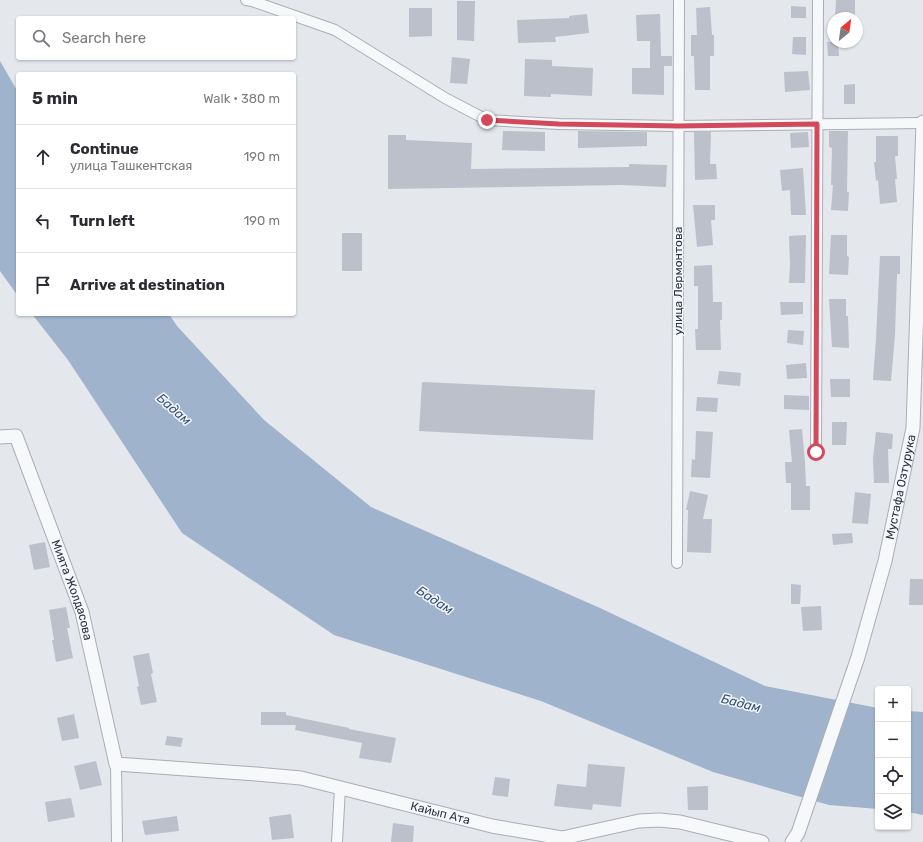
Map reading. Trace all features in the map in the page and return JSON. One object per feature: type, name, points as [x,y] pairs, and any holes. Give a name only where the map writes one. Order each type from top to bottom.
[{"type":"street","points":[[250,0],[295,16]]},
{"type":"street","name":"улица Лермонтова","points":[[677,563],[679,0]]},
{"type":"street","points":[[816,452],[818,0]]},
{"type":"street","points":[[296,16],[334,30],[445,98],[487,120],[559,124],[678,126],[923,122]]},
{"type":"street","name":"Мустафа Озтурука","points":[[792,842],[798,833],[858,657],[885,561],[918,428],[923,122]]},
{"type":"street","name":"Мията Жолдасова","points":[[0,437],[16,436],[82,612],[116,764]]},
{"type":"street","points":[[116,764],[117,842]]},
{"type":"street","name":"Кайып Ата","points":[[116,764],[301,778],[492,826],[562,840],[639,821],[659,820],[680,822],[762,842]]},
{"type":"street","points":[[337,842],[340,788]]},
{"type":"water","points":[[0,61],[16,89],[16,293],[0,271]]},
{"type":"water","name":"Бадам","points":[[34,316],[170,316],[177,326],[264,420],[371,507],[600,608],[765,686],[875,707],[875,809],[829,805],[713,772],[541,701],[334,635],[182,533],[68,360]]},
{"type":"water","points":[[911,711],[923,712],[923,815],[911,813]]},
{"type":"building","points":[[836,0],[855,0],[855,12],[835,12]]},
{"type":"building","points":[[457,1],[475,1],[474,41],[457,40]]},
{"type":"building","points":[[791,6],[806,7],[806,18],[791,18]]},
{"type":"building","points":[[710,7],[712,35],[714,35],[714,56],[710,56],[710,90],[695,90],[694,56],[691,56],[691,35],[697,35],[696,8]]},
{"type":"building","points":[[409,8],[432,8],[432,36],[409,37]]},
{"type":"building","points":[[587,14],[589,33],[555,37],[556,42],[518,43],[517,20],[569,18],[569,16]]},
{"type":"building","points":[[660,14],[661,56],[672,56],[672,66],[664,66],[664,95],[632,94],[632,68],[650,68],[650,41],[637,41],[636,15]]},
{"type":"building","points":[[793,37],[806,37],[806,55],[792,54]]},
{"type":"building","points":[[827,48],[838,48],[839,56],[828,56]]},
{"type":"building","points":[[452,57],[470,59],[467,84],[450,83]]},
{"type":"building","points":[[525,59],[552,60],[552,66],[593,68],[592,96],[551,94],[551,97],[524,96]]},
{"type":"building","points":[[808,71],[810,90],[785,92],[784,72]]},
{"type":"building","points":[[855,84],[855,104],[844,104],[844,85]]},
{"type":"building","points":[[503,131],[545,132],[545,151],[502,150]]},
{"type":"building","points":[[578,131],[647,132],[647,146],[578,148]]},
{"type":"building","points":[[829,131],[848,131],[848,211],[831,210],[833,185],[831,185],[832,148],[829,147]]},
{"type":"building","points":[[694,132],[711,132],[710,164],[716,164],[717,179],[695,180]]},
{"type":"building","points":[[808,132],[809,147],[791,148],[790,133]]},
{"type":"building","points":[[388,135],[406,135],[406,140],[472,143],[471,169],[629,167],[629,164],[667,165],[666,187],[622,185],[388,189]]},
{"type":"building","points":[[876,136],[898,136],[898,156],[895,156],[897,202],[880,204],[878,180],[876,181],[874,162],[876,162]]},
{"type":"building","points":[[803,168],[806,215],[791,215],[790,190],[782,191],[780,170]]},
{"type":"building","points":[[693,205],[715,205],[715,220],[711,220],[713,245],[697,247]]},
{"type":"building","points":[[342,233],[362,233],[362,271],[342,271]]},
{"type":"building","points":[[806,235],[805,283],[789,283],[789,236]]},
{"type":"building","points":[[831,235],[847,235],[847,256],[849,257],[848,275],[829,274]]},
{"type":"building","points":[[880,256],[900,256],[900,274],[897,274],[895,335],[891,381],[873,380]]},
{"type":"building","points":[[712,265],[713,302],[722,302],[722,320],[720,320],[721,350],[696,350],[695,329],[698,329],[698,286],[694,286],[694,266]]},
{"type":"building","points":[[829,299],[846,299],[849,348],[832,347]]},
{"type":"building","points":[[780,302],[803,302],[803,314],[781,315]]},
{"type":"building","points":[[788,330],[804,331],[803,345],[787,343]]},
{"type":"building","points":[[806,363],[807,378],[787,379],[786,365]]},
{"type":"building","points":[[719,371],[741,373],[740,386],[717,384]]},
{"type":"building","points":[[830,379],[850,379],[850,397],[831,397]]},
{"type":"building","points":[[422,382],[595,390],[593,440],[419,431]]},
{"type":"building","points":[[784,395],[809,396],[809,410],[784,409]]},
{"type":"building","points":[[697,397],[718,398],[717,412],[696,411]]},
{"type":"building","points":[[832,422],[847,422],[846,445],[832,445]]},
{"type":"building","points":[[802,429],[806,486],[810,486],[810,510],[791,510],[791,483],[786,483],[785,462],[792,462],[789,430]]},
{"type":"building","points":[[696,431],[713,432],[710,478],[691,477],[692,459],[695,460]]},
{"type":"building","points":[[876,432],[893,434],[892,449],[888,449],[889,483],[874,483],[873,458]]},
{"type":"building","points":[[690,491],[708,495],[703,519],[712,519],[711,553],[687,552],[688,510],[686,510]]},
{"type":"building","points":[[855,492],[871,494],[868,524],[852,523]]},
{"type":"building","points":[[852,533],[853,543],[833,545],[832,534]]},
{"type":"building","points":[[45,542],[50,567],[34,570],[29,545]]},
{"type":"building","points":[[910,579],[923,579],[923,605],[909,605]]},
{"type":"building","points":[[791,584],[801,585],[800,604],[791,604]]},
{"type":"building","points":[[821,606],[822,630],[803,631],[801,607]]},
{"type":"building","points":[[66,607],[70,628],[67,628],[73,658],[56,662],[49,610]]},
{"type":"building","points":[[149,653],[153,673],[151,674],[157,702],[141,705],[133,656]]},
{"type":"building","points":[[261,712],[286,712],[286,715],[396,738],[391,763],[359,758],[362,743],[295,730],[296,725],[261,725]]},
{"type":"building","points":[[74,714],[79,738],[62,741],[57,718]]},
{"type":"building","points":[[167,736],[183,738],[181,747],[165,745]]},
{"type":"building","points":[[96,761],[102,785],[80,790],[74,766]]},
{"type":"building","points":[[588,764],[625,767],[621,807],[593,804],[592,810],[554,806],[557,784],[586,787]]},
{"type":"building","points":[[495,777],[510,779],[508,797],[492,795]]},
{"type":"building","points":[[708,786],[708,810],[688,810],[687,787]]},
{"type":"building","points":[[71,798],[75,817],[48,822],[45,802]]},
{"type":"building","points":[[291,814],[294,838],[272,840],[269,817]]},
{"type":"building","points":[[177,816],[179,831],[145,835],[142,821]]},
{"type":"building","points":[[393,823],[414,826],[413,842],[391,842]]},
{"type":"route","points":[[487,120],[559,124],[678,126],[817,124],[816,452]]}]
